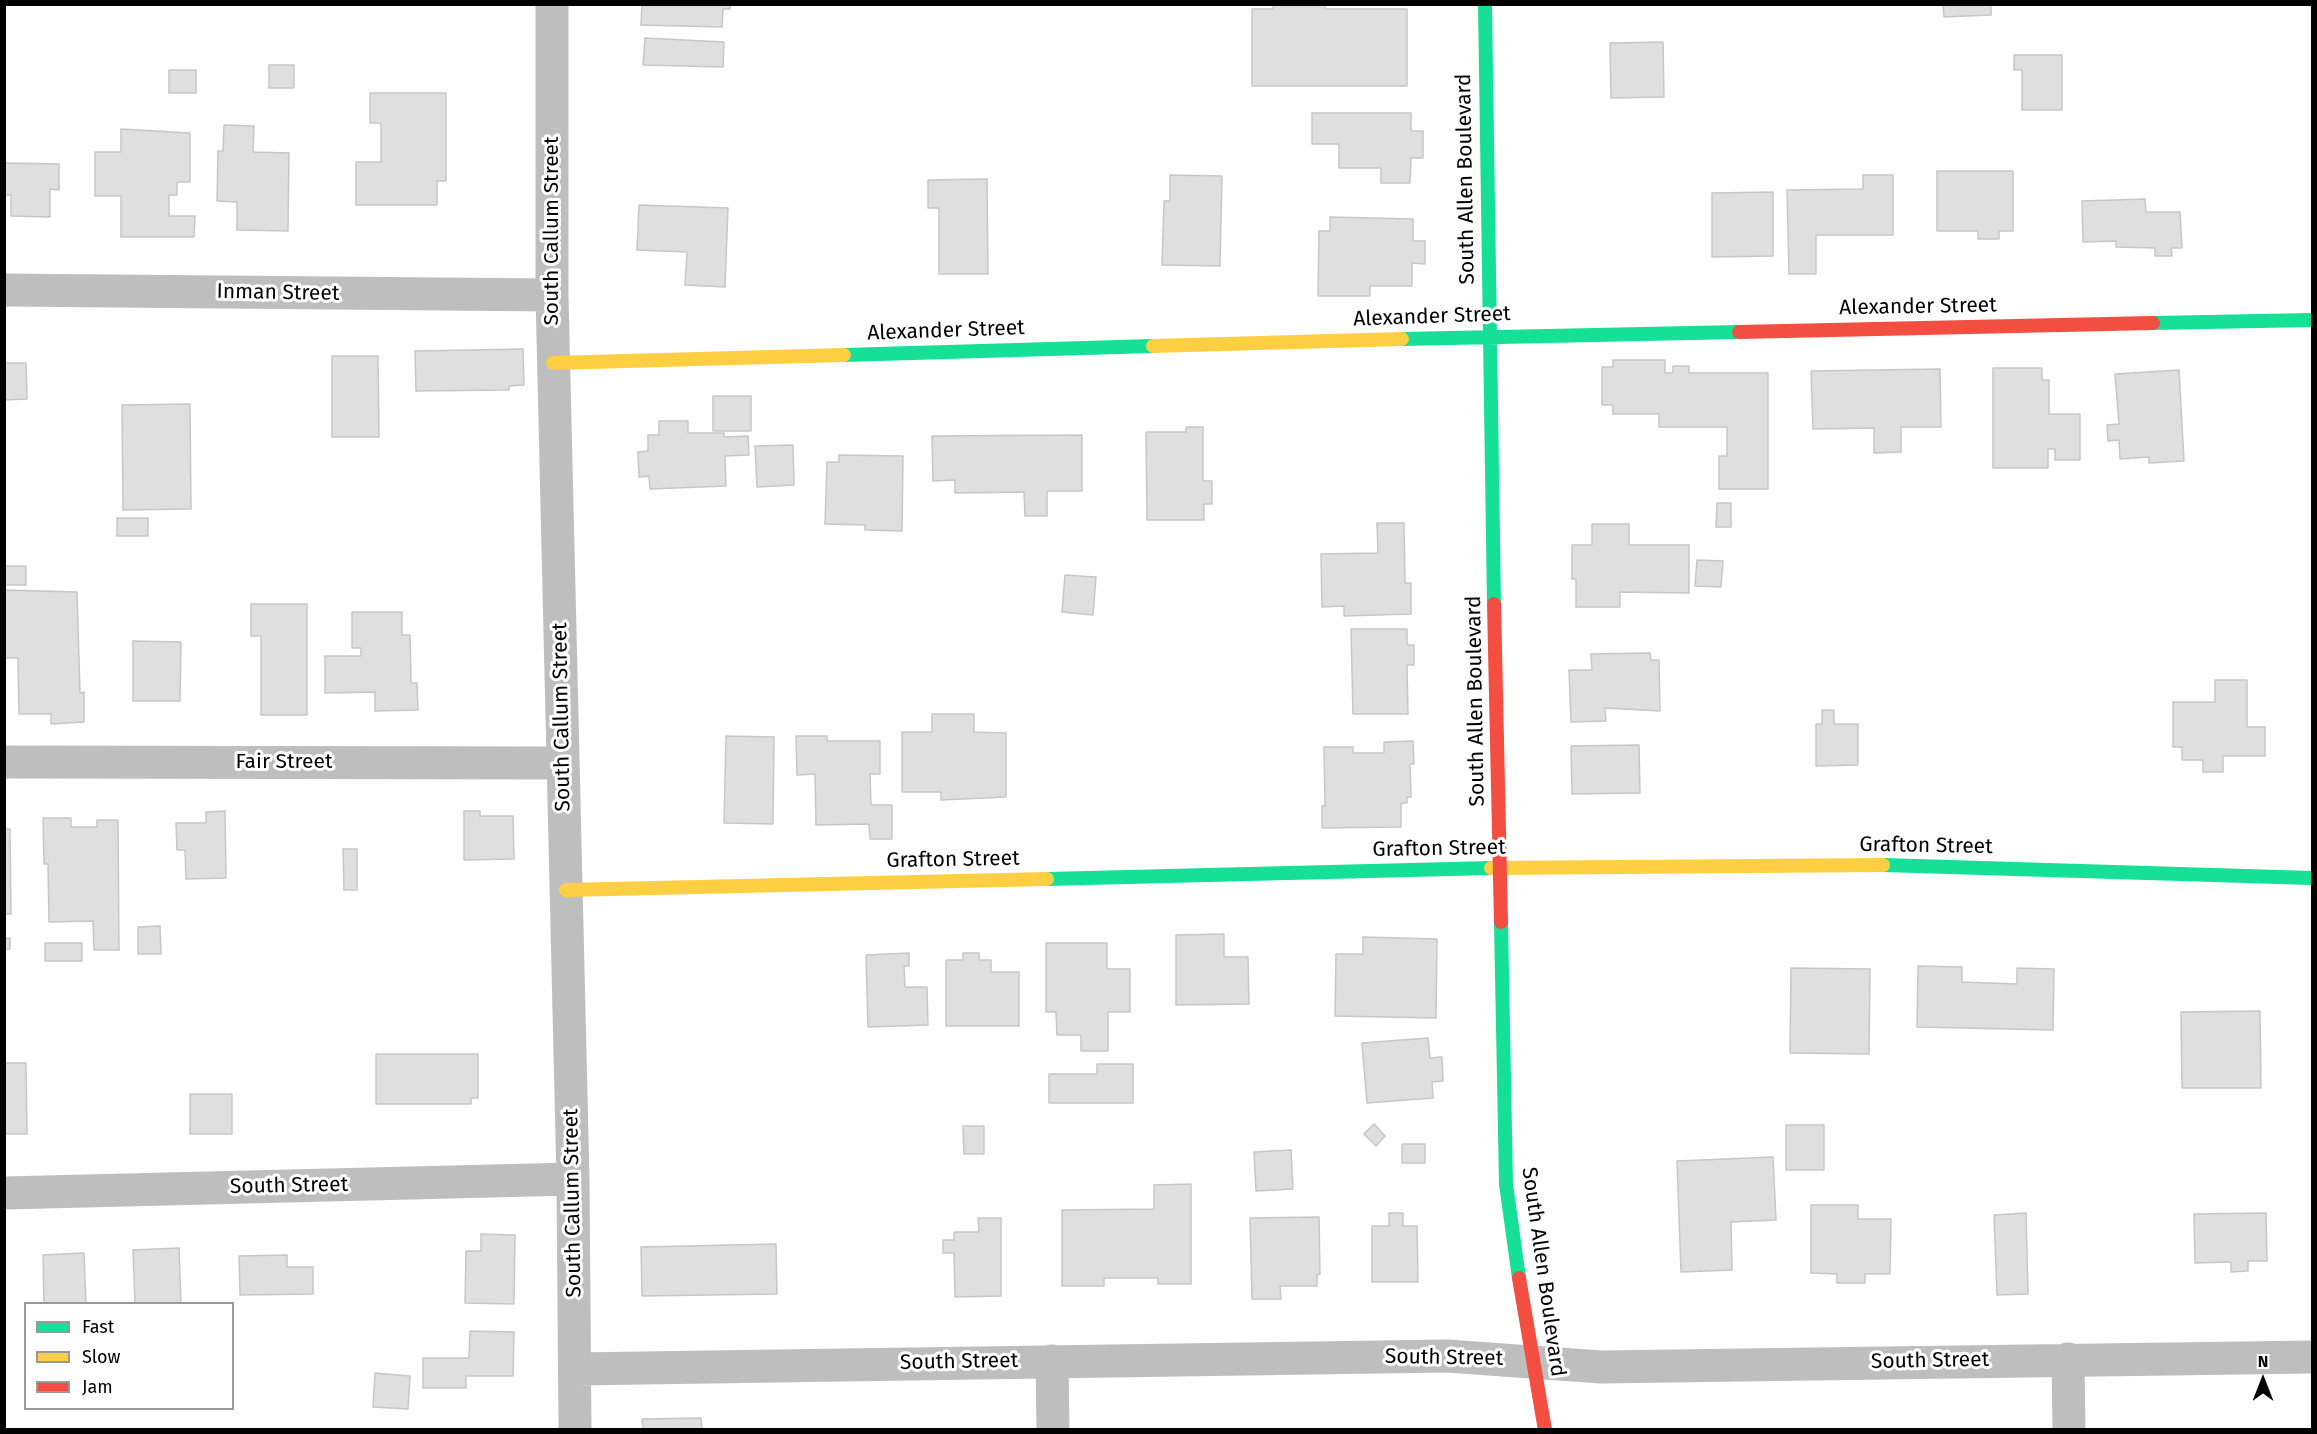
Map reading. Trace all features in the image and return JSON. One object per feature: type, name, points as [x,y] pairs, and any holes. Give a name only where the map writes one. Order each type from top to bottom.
[{"type":"street","name":"South Callum Street","points":[[552,4],[553,363],[573,1179],[575,1430]]},
{"type":"street","name":"South Allen Boulevard","points":[[1485,4],[1489,337],[1506,1184],[1513,1246],[1545,1430]]},
{"type":"street","name":"Inman Street","points":[[4,290],[552,295]]},
{"type":"street","name":"Alexander Street","points":[[553,363],[1489,337],[2313,320]]},
{"type":"street","name":"Fair Street","points":[[4,762],[563,763]]},
{"type":"street","name":"Grafton Street","points":[[566,890],[1501,868],[1914,865],[2313,878]]},
{"type":"street","name":"South Street","points":[[4,1193],[573,1179]]},
{"type":"street","name":"South Street","points":[[576,1369],[1447,1356],[1601,1366],[2313,1357]]},
{"type":"street","points":[[2068,1359],[2069,1430]]},
{"type":"street","points":[[1052,1361],[1053,1430]]},
{"type":"building","points":[[642,4],[730,4],[730,9],[723,9],[722,27],[641,25]]},
{"type":"building","points":[[1273,4],[1325,4],[1325,9],[1407,9],[1407,86],[1252,86],[1252,9],[1273,9]]},
{"type":"building","points":[[1943,4],[1991,4],[1991,15],[1944,17]]},
{"type":"building","points":[[645,38],[724,42],[723,67],[643,65]]},
{"type":"building","points":[[1663,42],[1664,97],[1611,98],[1610,43]]},
{"type":"building","points":[[2014,55],[2062,55],[2062,110],[2022,110],[2022,70],[2014,70]]},
{"type":"building","points":[[269,65],[294,65],[294,88],[269,88]]},
{"type":"building","points":[[169,70],[196,70],[196,93],[169,93]]},
{"type":"building","points":[[370,93],[446,93],[446,181],[437,181],[437,205],[356,205],[356,162],[381,162],[381,123],[370,123]]},
{"type":"building","points":[[1312,113],[1411,113],[1411,131],[1423,131],[1423,158],[1411,158],[1410,183],[1381,183],[1381,168],[1339,168],[1339,144],[1312,144]]},
{"type":"building","points":[[224,125],[254,126],[253,152],[289,153],[288,231],[237,230],[237,202],[217,201],[218,151],[223,151]]},
{"type":"building","points":[[121,129],[190,133],[190,182],[177,182],[177,195],[169,195],[169,216],[195,216],[194,237],[121,237],[121,196],[95,196],[95,152],[121,152]]},
{"type":"building","points":[[4,163],[59,164],[59,190],[50,189],[50,217],[11,216],[11,195],[4,195]]},
{"type":"building","points":[[1937,171],[2013,171],[2013,231],[1999,231],[1999,239],[1978,239],[1978,231],[1937,231]]},
{"type":"building","points":[[1170,175],[1222,176],[1220,266],[1162,265],[1164,201],[1170,201]]},
{"type":"building","points":[[1863,175],[1893,175],[1893,235],[1816,235],[1816,274],[1789,274],[1787,190],[1863,189]]},
{"type":"building","points":[[987,179],[988,274],[939,274],[939,208],[928,208],[928,180]]},
{"type":"building","points":[[1773,192],[1773,256],[1712,257],[1712,193]]},
{"type":"building","points":[[2145,199],[2146,212],[2180,212],[2182,248],[2171,248],[2172,256],[2155,256],[2155,248],[2116,247],[2116,241],[2083,242],[2082,201]]},
{"type":"building","points":[[639,205],[728,208],[725,287],[685,285],[687,252],[637,250]]},
{"type":"building","points":[[1330,217],[1413,219],[1413,241],[1425,241],[1425,264],[1412,263],[1412,286],[1370,286],[1370,296],[1318,296],[1319,231],[1330,231]]},
{"type":"building","points":[[523,349],[524,385],[509,386],[509,390],[416,391],[415,351]]},
{"type":"building","points":[[4,354],[5,363],[26,363],[27,399],[4,400]]},
{"type":"building","points":[[332,356],[378,356],[379,437],[332,437]]},
{"type":"building","points":[[1613,360],[1665,360],[1665,373],[1673,373],[1673,366],[1689,366],[1689,373],[1768,373],[1768,489],[1719,489],[1719,456],[1727,456],[1727,427],[1659,427],[1659,414],[1613,414],[1613,405],[1602,405],[1602,367],[1613,367]]},
{"type":"building","points":[[1993,368],[2042,368],[2042,380],[2049,380],[2049,414],[2080,414],[2080,460],[2055,460],[2055,449],[2048,449],[2048,468],[1993,468]]},
{"type":"building","points":[[1940,369],[1941,427],[1901,427],[1901,452],[1874,453],[1874,428],[1813,429],[1811,371]]},
{"type":"building","points":[[2179,370],[2184,461],[2149,463],[2149,457],[2120,459],[2119,440],[2108,441],[2107,425],[2119,424],[2115,374]]},
{"type":"building","points":[[713,396],[751,396],[751,431],[713,431]]},
{"type":"building","points":[[190,404],[191,509],[123,510],[122,405]]},
{"type":"building","points":[[659,421],[688,421],[688,433],[724,433],[724,437],[748,436],[749,455],[725,456],[726,486],[650,489],[649,476],[639,477],[638,452],[648,451],[648,435],[659,435]]},
{"type":"building","points":[[1186,427],[1203,427],[1203,481],[1212,481],[1212,504],[1204,504],[1204,520],[1147,520],[1146,432],[1186,432]]},
{"type":"building","points":[[1082,435],[1082,491],[1047,491],[1047,516],[1025,516],[1024,492],[955,493],[955,480],[933,481],[932,436]]},
{"type":"building","points":[[793,445],[794,485],[757,487],[755,446]]},
{"type":"building","points":[[839,455],[903,456],[902,531],[865,530],[865,525],[825,524],[827,462],[839,462]]},
{"type":"building","points":[[1717,503],[1731,503],[1731,527],[1716,527]]},
{"type":"building","points":[[117,518],[148,518],[148,536],[117,536]]},
{"type":"building","points":[[1377,523],[1404,523],[1405,583],[1411,583],[1411,614],[1344,616],[1344,606],[1322,607],[1321,554],[1378,553]]},
{"type":"building","points":[[1592,524],[1629,524],[1629,545],[1689,545],[1689,593],[1620,592],[1620,607],[1576,607],[1576,579],[1572,579],[1572,545],[1592,545]]},
{"type":"building","points":[[1697,560],[1723,561],[1721,587],[1695,586]]},
{"type":"building","points":[[5,566],[26,566],[26,585],[5,585]]},
{"type":"building","points":[[1065,575],[1096,577],[1093,615],[1062,612]]},
{"type":"building","points":[[4,590],[77,592],[80,693],[84,692],[84,722],[51,724],[51,714],[19,714],[18,658],[4,658]]},
{"type":"building","points":[[251,604],[307,604],[307,715],[261,715],[261,636],[251,636]]},
{"type":"building","points":[[352,612],[402,612],[402,635],[410,635],[411,683],[417,683],[418,710],[375,711],[375,692],[325,693],[325,656],[361,656],[361,648],[352,648]]},
{"type":"building","points":[[1351,629],[1407,629],[1407,645],[1414,645],[1414,665],[1407,665],[1408,714],[1353,714]]},
{"type":"building","points":[[133,641],[181,642],[180,701],[133,701]]},
{"type":"building","points":[[1650,653],[1651,660],[1659,660],[1660,711],[1605,708],[1606,721],[1571,722],[1569,670],[1592,670],[1591,654]]},
{"type":"building","points":[[2215,680],[2247,680],[2247,727],[2265,727],[2265,756],[2223,756],[2223,772],[2203,772],[2203,760],[2182,760],[2182,747],[2173,747],[2173,702],[2215,702]]},
{"type":"building","points":[[1822,710],[1834,710],[1834,724],[1858,724],[1858,765],[1816,766],[1816,724],[1822,724]]},
{"type":"building","points":[[932,714],[974,714],[974,732],[1006,733],[1006,797],[941,800],[941,792],[902,792],[902,732],[932,732]]},
{"type":"building","points":[[726,736],[774,737],[773,824],[724,823]]},
{"type":"building","points":[[796,736],[827,736],[827,741],[880,741],[880,774],[870,774],[871,805],[892,805],[892,839],[870,839],[869,824],[816,825],[815,774],[797,775]]},
{"type":"building","points":[[1413,741],[1414,764],[1410,764],[1411,797],[1407,797],[1407,803],[1401,803],[1401,827],[1322,828],[1322,806],[1325,806],[1324,747],[1353,747],[1353,753],[1384,753],[1384,742]]},
{"type":"building","points":[[1639,745],[1640,793],[1572,794],[1571,746]]},
{"type":"building","points":[[225,811],[226,878],[186,879],[185,850],[177,850],[176,823],[206,823],[206,812]]},
{"type":"building","points":[[464,811],[480,811],[480,816],[513,816],[514,859],[464,860]]},
{"type":"building","points":[[43,818],[71,818],[71,827],[97,827],[97,820],[118,820],[119,950],[94,950],[93,921],[49,922],[48,864],[44,864]]},
{"type":"building","points":[[4,829],[10,829],[11,914],[4,914]]},
{"type":"building","points":[[343,849],[357,849],[357,890],[344,890]]},
{"type":"building","points":[[160,926],[161,954],[138,954],[138,927]]},
{"type":"building","points":[[1224,934],[1224,957],[1248,957],[1249,1004],[1176,1005],[1176,935]]},
{"type":"building","points":[[1363,937],[1437,939],[1436,1018],[1335,1016],[1336,954],[1363,954]]},
{"type":"building","points":[[4,938],[10,938],[10,949],[4,949]]},
{"type":"building","points":[[45,943],[82,943],[82,961],[45,961]]},
{"type":"building","points":[[1046,943],[1107,943],[1107,969],[1130,969],[1130,1012],[1108,1012],[1108,1051],[1081,1051],[1081,1035],[1057,1035],[1056,1012],[1046,1012]]},
{"type":"building","points":[[909,953],[909,966],[904,966],[905,987],[927,987],[928,1025],[868,1027],[866,955]]},
{"type":"building","points":[[963,953],[979,953],[979,960],[991,960],[991,972],[1019,972],[1019,1026],[946,1026],[946,960],[963,960]]},
{"type":"building","points":[[1918,966],[1962,967],[1962,982],[2017,984],[2017,968],[2054,969],[2053,1030],[1917,1027]]},
{"type":"building","points":[[1791,968],[1870,969],[1869,1054],[1790,1053]]},
{"type":"building","points":[[2260,1011],[2261,1088],[2182,1088],[2181,1012]]},
{"type":"building","points":[[1428,1038],[1430,1058],[1442,1057],[1443,1081],[1432,1082],[1433,1098],[1367,1103],[1362,1043]]},
{"type":"building","points":[[376,1054],[478,1054],[478,1098],[471,1098],[471,1104],[376,1104]]},
{"type":"building","points":[[4,1063],[26,1063],[27,1134],[4,1134]]},
{"type":"building","points":[[1097,1064],[1133,1064],[1133,1103],[1049,1103],[1049,1074],[1097,1074]]},
{"type":"building","points":[[190,1094],[232,1094],[232,1134],[190,1134]]},
{"type":"building","points":[[1374,1124],[1385,1136],[1376,1146],[1364,1134]]},
{"type":"building","points":[[1786,1125],[1824,1125],[1824,1170],[1786,1170]]},
{"type":"building","points":[[963,1126],[984,1126],[984,1154],[964,1154]]},
{"type":"building","points":[[1402,1144],[1425,1144],[1425,1163],[1402,1163]]},
{"type":"building","points":[[1291,1150],[1293,1189],[1256,1191],[1254,1152]]},
{"type":"building","points":[[1773,1157],[1776,1220],[1731,1222],[1732,1270],[1681,1272],[1677,1161]]},
{"type":"building","points":[[1191,1184],[1191,1284],[1158,1284],[1158,1278],[1104,1278],[1104,1286],[1062,1286],[1062,1210],[1154,1209],[1154,1185]]},
{"type":"building","points":[[1811,1205],[1858,1205],[1858,1219],[1891,1219],[1890,1274],[1865,1274],[1865,1283],[1837,1283],[1837,1274],[1811,1273]]},
{"type":"building","points":[[1389,1213],[1403,1213],[1403,1226],[1417,1226],[1418,1282],[1372,1282],[1372,1226],[1389,1226]]},
{"type":"building","points":[[2026,1213],[2028,1294],[1997,1295],[1994,1215]]},
{"type":"building","points":[[2266,1213],[2267,1261],[2248,1261],[2248,1271],[2231,1272],[2231,1262],[2195,1263],[2194,1214]]},
{"type":"building","points":[[1319,1217],[1320,1274],[1317,1275],[1317,1286],[1280,1286],[1281,1299],[1252,1299],[1250,1218]]},
{"type":"building","points":[[978,1218],[1001,1218],[1001,1296],[955,1297],[954,1253],[943,1253],[943,1240],[954,1240],[954,1232],[979,1232]]},
{"type":"building","points":[[481,1234],[515,1235],[514,1304],[465,1303],[466,1251],[481,1251]]},
{"type":"building","points":[[776,1244],[777,1294],[642,1296],[641,1247]]},
{"type":"building","points":[[179,1248],[181,1302],[135,1302],[133,1250]]},
{"type":"building","points":[[84,1253],[86,1302],[44,1302],[43,1255]]},
{"type":"building","points":[[287,1255],[287,1267],[313,1267],[313,1294],[240,1295],[239,1256]]},
{"type":"building","points":[[470,1331],[514,1332],[513,1376],[466,1376],[466,1388],[423,1388],[423,1358],[469,1358]]},
{"type":"building","points":[[375,1373],[410,1376],[408,1409],[373,1407]]},
{"type":"building","points":[[701,1418],[702,1430],[643,1430],[642,1419]]},
{"type":"traffic: fast","points":[[1485,4],[1494,604]]},
{"type":"traffic: fast","points":[[2153,323],[2312,320]]},
{"type":"traffic: fast","points":[[1402,339],[1739,332]]},
{"type":"traffic: fast","points":[[844,355],[1153,346]]},
{"type":"traffic: fast","points":[[1883,865],[2312,878]]},
{"type":"traffic: fast","points":[[1047,879],[1491,868]]},
{"type":"traffic: fast","points":[[1501,922],[1506,1184],[1519,1278]]},
{"type":"traffic: slow","points":[[1153,346],[1402,339]]},
{"type":"traffic: slow","points":[[553,363],[844,355]]},
{"type":"traffic: slow","points":[[1491,868],[1883,865]]},
{"type":"traffic: slow","points":[[566,890],[1047,879]]},
{"type":"traffic: jam","points":[[1739,332],[2153,323]]},
{"type":"traffic: jam","points":[[1494,604],[1501,922]]},
{"type":"traffic: jam","points":[[1519,1278],[1545,1430]]}]
